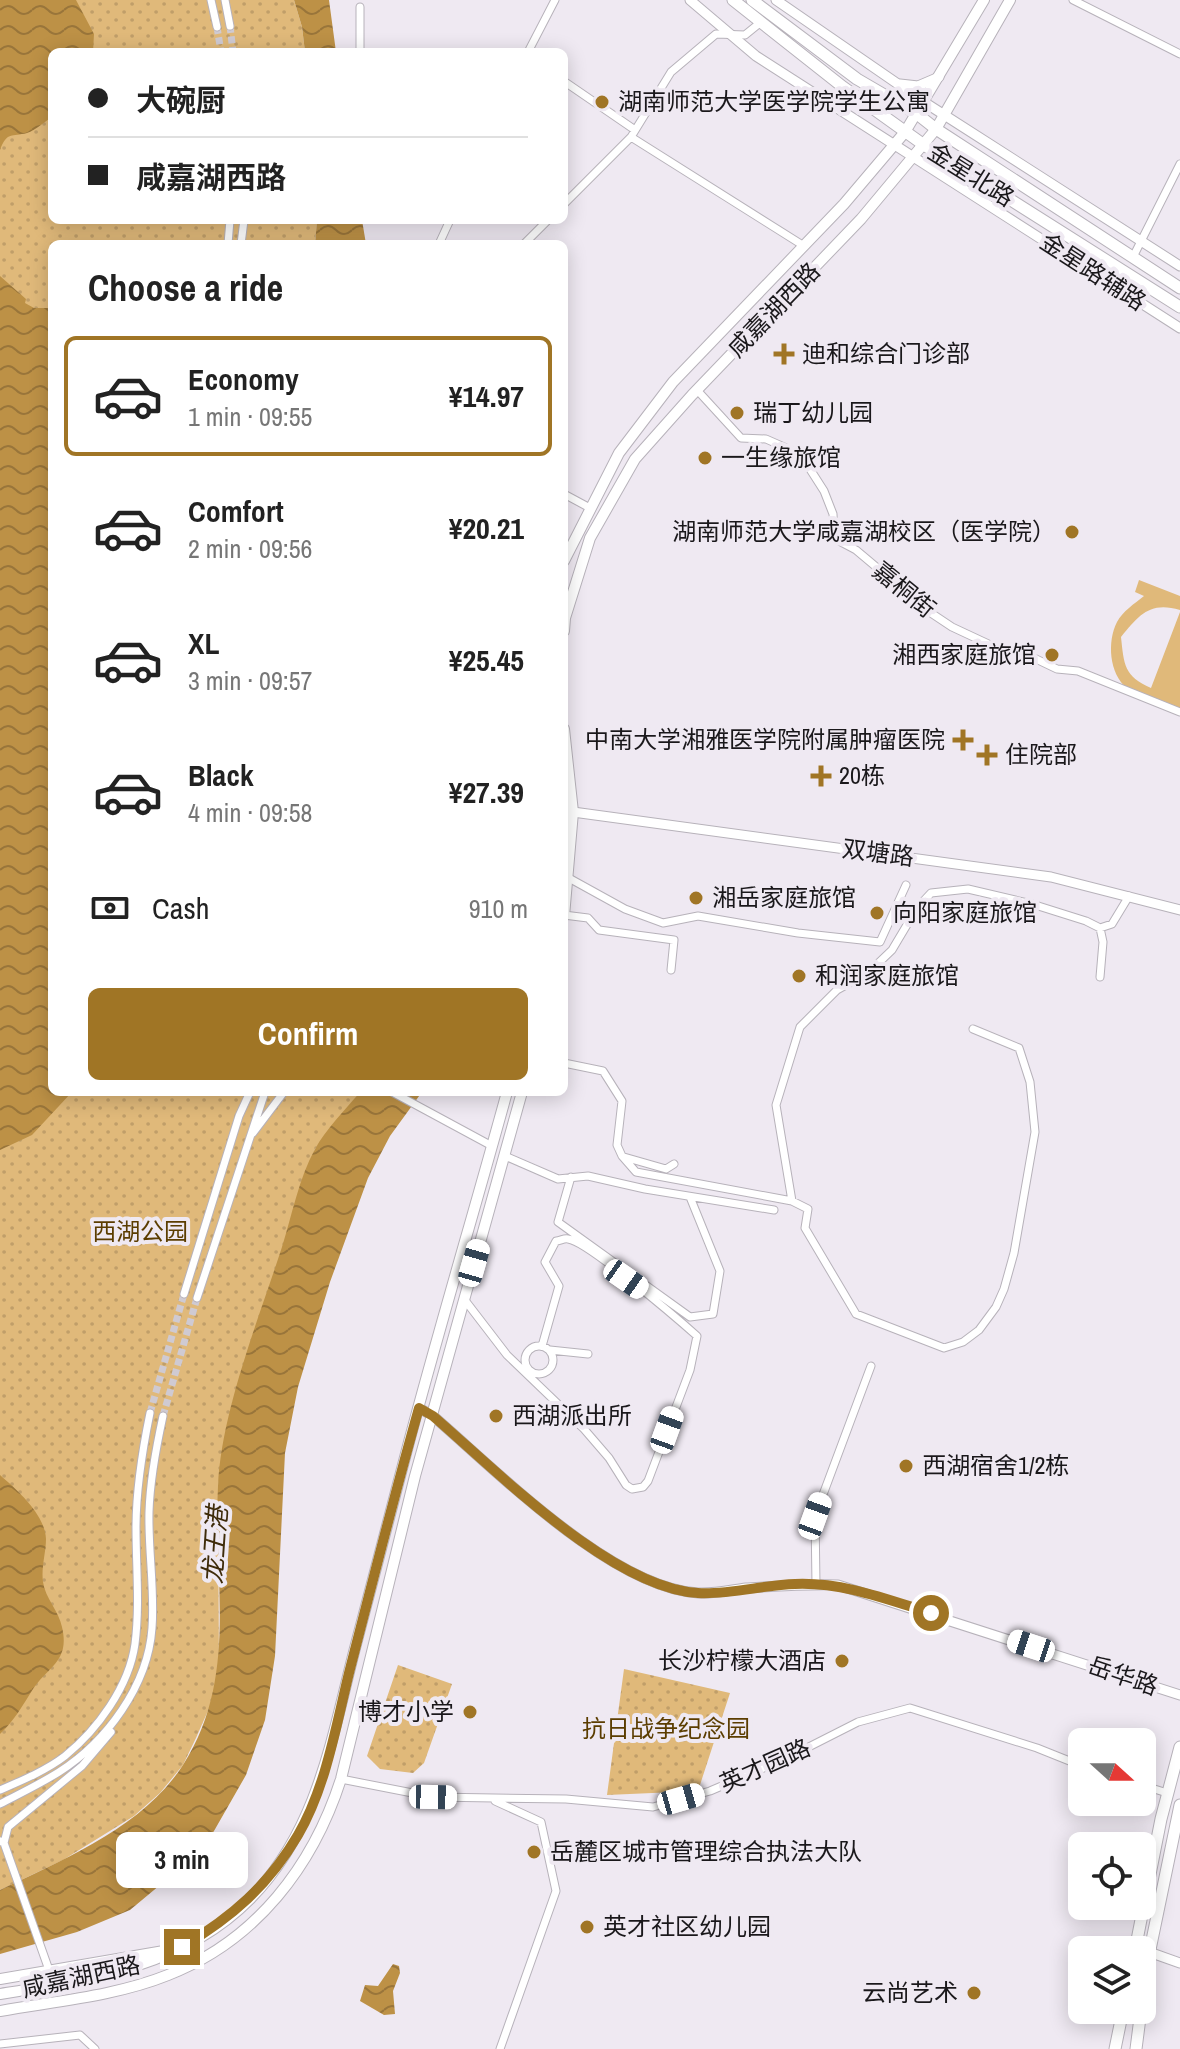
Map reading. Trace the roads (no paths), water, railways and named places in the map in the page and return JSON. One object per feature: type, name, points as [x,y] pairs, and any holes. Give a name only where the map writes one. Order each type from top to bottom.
[{"type":"main road","name":"金星北路","points":[[733,0],[905,132],[1180,307]]},
{"type":"main road","name":"金星北路","points":[[752,0],[857,79],[917,114],[1180,288]]},
{"type":"main road","name":"咸嘉湖西路","points":[[568,553],[619,453],[673,382],[844,204],[905,132],[984,0]]},
{"type":"main road","name":"咸嘉湖西路","points":[[568,608],[590,538],[635,459],[861,219],[924,145],[1010,0]]},
{"type":"main road","points":[[568,766],[573,812],[568,866]]},
{"type":"main road","name":"咸嘉湖西路","points":[[0,1994],[113,1975],[182,1947],[218,1926],[249,1901],[300,1833],[326,1761],[419,1408],[506,1096]]},
{"type":"main road","name":"咸嘉湖西路","points":[[0,2011],[119,1990],[188,1967],[228,1943],[262,1913],[294,1877],[322,1830],[341,1779],[415,1476],[521,1096]]},
{"type":"main road","points":[[1138,1936],[1167,1793],[1180,1747]]},
{"type":"main road","points":[[1152,1936],[1180,1805]]},
{"type":"main road","points":[[0,1979],[48,1966],[182,1947]]},
{"type":"main road","points":[[1115,2049],[1120,2024]]},
{"type":"main road","points":[[1136,2049],[1139,2024]]},
{"type":"street","points":[[211,0],[217,27]]},
{"type":"street","points":[[225,0],[230,26]]},
{"type":"street","points":[[530,48],[555,0]]},
{"type":"street","name":"金星路辅路","points":[[690,0],[756,56],[1180,328]]},
{"type":"street","points":[[776,0],[924,102],[1180,266]]},
{"type":"street","points":[[1073,0],[1180,54]]},
{"type":"street","points":[[360,7],[360,48]]},
{"type":"street","points":[[568,200],[633,133],[671,72],[716,34],[745,35],[761,22]]},
{"type":"street","points":[[898,84],[918,86],[939,77]]},
{"type":"street","points":[[568,84],[633,133],[804,246]]},
{"type":"street","points":[[1133,257],[1180,164]]},
{"type":"street","points":[[528,240],[544,224]]},
{"type":"street","name":"嘉桐街","points":[[697,390],[741,438],[775,441],[799,457],[824,491],[833,514],[834,533],[839,541],[856,550],[936,616],[990,645],[1034,658],[1057,669],[1078,671],[1180,712]]},
{"type":"street","points":[[568,496],[590,508]]},
{"type":"street","name":"双塘路","points":[[573,812],[1051,877],[1180,910]]},
{"type":"street","points":[[568,878],[625,909],[663,923],[698,916],[798,933],[880,942],[906,885]]},
{"type":"street","points":[[792,1201],[776,1105],[800,1027],[837,990],[869,972],[892,950],[917,908],[931,893],[968,889],[1032,904],[1100,928],[1112,924],[1129,896]]},
{"type":"street","points":[[568,916],[588,918],[599,930],[674,940],[671,970]]},
{"type":"street","points":[[1100,928],[1103,942],[1100,977]]},
{"type":"street","points":[[805,1021],[814,1028]]},
{"type":"street","points":[[568,1064],[603,1071],[622,1101],[617,1145],[636,1172],[792,1201],[808,1209],[805,1228],[856,1314],[944,1348],[963,1342],[979,1330],[996,1307],[1004,1289],[1014,1253],[1035,1132],[1030,1082],[1019,1048],[973,1029]]},
{"type":"street","points":[[184,1294],[239,1116],[248,1096]]},
{"type":"street","points":[[197,1298],[264,1096]]},
{"type":"street","points":[[247,1141],[281,1096]]},
{"type":"street","points":[[399,1096],[492,1146]]},
{"type":"street","points":[[505,1156],[558,1179],[588,1176],[774,1210]]},
{"type":"street","points":[[622,1156],[666,1169],[674,1164]]},
{"type":"street","points":[[571,1177],[558,1222],[690,1317],[713,1314],[720,1271],[690,1197]]},
{"type":"street","points":[[464,1299],[507,1355],[601,1449],[626,1485],[632,1489],[643,1487],[648,1481],[690,1370],[697,1336],[659,1302],[587,1248],[568,1239],[556,1241],[545,1262],[559,1286],[546,1348],[588,1354]]},
{"type":"street","points":[[816,1584],[815,1516],[871,1366]]},
{"type":"street","name":"岳华路","points":[[419,1408],[433,1416],[561,1525],[609,1561],[662,1585],[698,1593],[838,1585],[1180,1695]]},
{"type":"street","points":[[0,1790],[64,1757],[99,1722],[124,1680],[134,1647],[138,1590],[136,1527],[139,1468],[150,1413]]},
{"type":"street","points":[[48,1966],[3,1844],[8,1827],[82,1766],[109,1734],[142,1670],[153,1630],[149,1513],[153,1464],[163,1416]]},
{"type":"street","points":[[0,1804],[60,1771],[108,1729],[125,1705]]},
{"type":"street","name":"英才园路","points":[[341,1779],[433,1797],[566,1799],[653,1807],[710,1791],[787,1758],[858,1722],[910,1708],[1068,1760]]},
{"type":"street","points":[[1156,1789],[1167,1793]]},
{"type":"street","points":[[490,1798],[541,1822],[556,1891],[500,2049]]},
{"type":"street","points":[[1156,1954],[1180,1963]]},
{"type":"street","points":[[0,2044],[80,2035],[95,2049]]},
{"type":"water","points":[[0,0],[76,0],[94,34],[93,48],[48,48],[48,120],[30,132],[8,137],[0,150]]},
{"type":"water","points":[[294,0],[329,0],[335,48],[305,48]]},
{"type":"water","points":[[317,224],[363,224],[365,240],[315,240]]},
{"type":"water","points":[[0,276],[26,299],[25,303],[34,308],[48,308],[48,1096],[68,1096],[32,1135],[0,1150]]},
{"type":"water","name":"龙王港","points":[[357,1096],[419,1096],[390,1136],[368,1178],[330,1282],[298,1387],[285,1453],[275,1656],[265,1720],[246,1775],[214,1831],[196,1855],[130,1910],[77,1932],[0,1954],[0,1890],[100,1840],[146,1807],[183,1765],[200,1732],[211,1698],[220,1629],[218,1486],[226,1427],[300,1184],[309,1160],[325,1134]]},
{"type":"water","points":[[0,1475],[29,1503],[41,1521],[46,1539],[43,1582],[64,1638],[61,1655],[0,1734]]},
{"type":"water","points":[[393,1964],[399,1966],[400,1973],[393,1991],[395,2014],[384,2015],[360,2001],[365,1985],[378,1986]]},
{"type":"tunnel","points":[[230,26],[233,48]]},
{"type":"tunnel","points":[[217,27],[220,48]]},
{"type":"tunnel","points":[[150,1413],[184,1294]]},
{"type":"tunnel","points":[[163,1416],[197,1298]]},
{"type":"place","name":"湖南师范大学医学院学生公寓","points":[[602,102]]},
{"type":"place","name":"迪和综合门诊部","points":[[784,354]]},
{"type":"place","name":"瑞丁幼儿园","points":[[737,413]]},
{"type":"place","name":"一生缘旅馆","points":[[705,458]]},
{"type":"place","name":"湖南师范大学咸嘉湖校区（医学院）","points":[[1072,532]]},
{"type":"place","name":"湘西家庭旅馆","points":[[1052,655]]},
{"type":"place","name":"中南大学湘雅医学院附属肿瘤医院","points":[[963,740]]},
{"type":"place","name":"住院部","points":[[987,755]]},
{"type":"place","name":"20栋","points":[[821,776]]},
{"type":"place","name":"湘岳家庭旅馆","points":[[696,898]]},
{"type":"place","name":"向阳家庭旅馆","points":[[877,913]]},
{"type":"place","name":"和润家庭旅馆","points":[[799,976]]},
{"type":"place","name":"西湖派出所","points":[[496,1416]]},
{"type":"place","name":"西湖宿舍1/2栋","points":[[906,1466]]},
{"type":"place","name":"长沙柠檬大酒店","points":[[842,1661]]},
{"type":"place","name":"博才小学","points":[[470,1712]]},
{"type":"place","name":"岳麓区城市管理综合执法大队","points":[[534,1852]]},
{"type":"place","name":"英才社区幼儿园","points":[[587,1927]]},
{"type":"place","name":"云尚艺术","points":[[974,1993]]},
{"type":"park label","name":"西湖公园","points":[[140,1232]]},
{"type":"park label","name":"抗日战争纪念园","points":[[666,1729]]}]
